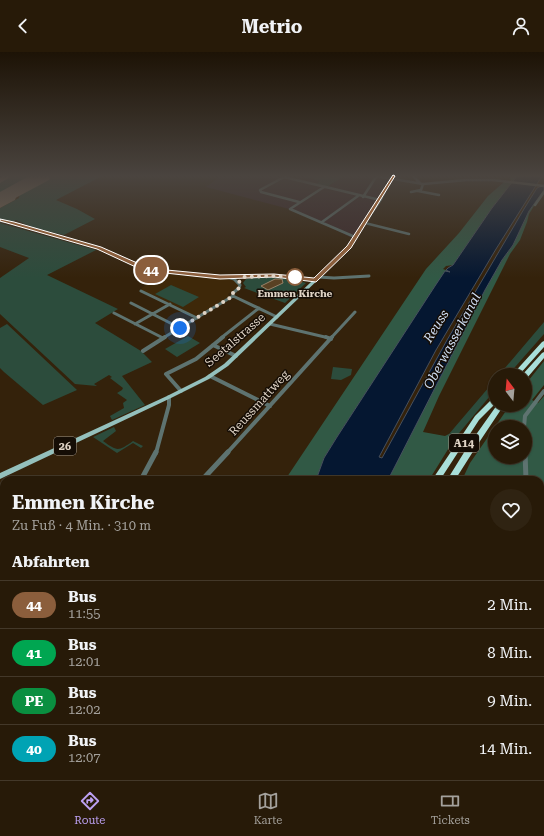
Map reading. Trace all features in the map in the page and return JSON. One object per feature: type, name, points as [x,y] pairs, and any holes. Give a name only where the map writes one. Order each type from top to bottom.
[{"type":"highway","points":[[522,368],[544,343]]},
{"type":"highway","points":[[532,368],[544,354]]},
{"type":"highway","name":"A14","points":[[439,476],[477,418],[488,408]]},
{"type":"highway","name":"A14","points":[[444,476],[488,408]]},
{"type":"highway","name":"A14","points":[[452,476],[470,448],[496,412]]},
{"type":"main road","name":"Seetalstrasse","points":[[0,476],[181,392],[210,376],[236,356],[345,252],[373,210]]},
{"type":"street","points":[[292,210],[355,237]]},
{"type":"street","points":[[322,222],[339,210]]},
{"type":"street","points":[[0,221],[13,223],[99,248],[145,268],[174,273],[228,277],[274,276],[334,278],[369,276]]},
{"type":"street","points":[[365,223],[409,234]]},
{"type":"street","points":[[228,277],[239,282]]},
{"type":"street","points":[[142,351],[233,296],[233,293],[239,288],[239,282],[244,277]]},
{"type":"street","points":[[141,291],[197,318]]},
{"type":"street","points":[[233,296],[277,317]]},
{"type":"street","points":[[131,303],[180,328]]},
{"type":"street","points":[[135,324],[170,304]]},
{"type":"street","points":[[181,392],[166,374],[191,362],[258,308]]},
{"type":"street","name":"Reussmattweg","points":[[206,476],[355,312]]},
{"type":"street","points":[[114,313],[163,338]]},
{"type":"street","points":[[270,324],[331,339]]},
{"type":"street","points":[[213,345],[236,356]]},
{"type":"street","points":[[210,376],[241,390],[270,406]]},
{"type":"street","points":[[525,420],[525,416],[544,390]]},
{"type":"street","points":[[143,476],[158,449],[169,405],[169,397]]},
{"type":"street","points":[[526,464],[526,476]]},
{"type":"shaded area","points":[[292,210],[369,210],[352,238],[308,216]]},
{"type":"shaded area","points":[[162,273],[233,280],[238,284],[238,287],[228,294],[229,297],[198,317],[141,290]]},
{"type":"green space","points":[[0,210],[79,210],[95,219],[64,235],[34,228],[16,220],[12,222],[0,220]]},
{"type":"green space","points":[[477,210],[491,210],[453,265],[446,266],[443,269],[451,272],[445,272],[337,437],[324,458],[317,476],[288,476],[426,269],[459,233]]},
{"type":"green space","points":[[532,210],[520,240],[510,254],[439,396],[423,432],[445,436],[449,434],[455,438],[431,476],[389,476],[485,290],[502,260],[513,245],[529,211]]},
{"type":"green space","points":[[0,223],[96,250],[47,275],[118,309],[95,323],[141,351],[152,362],[122,376],[145,405],[112,420],[110,416],[124,408],[123,403],[127,400],[117,393],[123,388],[110,378],[112,377],[109,375],[94,384],[97,386],[75,384],[0,314],[0,278],[29,258],[0,247]]},
{"type":"green space","points":[[262,277],[290,278],[306,283],[285,303],[244,288],[246,287],[243,283],[246,279]]},
{"type":"green space","points":[[171,285],[199,297],[183,307],[155,294]]},
{"type":"green space","points":[[544,322],[544,334],[514,368],[505,368]]},
{"type":"green space","points":[[7,324],[77,390],[43,405],[4,372],[0,368],[0,328]]},
{"type":"green space","points":[[188,336],[200,343],[177,357],[165,349]]},
{"type":"green space","points":[[544,361],[544,385],[532,400],[532,376]]},
{"type":"green space","points":[[333,367],[352,369],[351,375],[341,380],[331,379]]},
{"type":"green space","points":[[488,388],[488,398],[455,438],[449,434]]},
{"type":"green space","points":[[544,396],[544,476],[464,476],[470,463],[488,437],[488,464],[532,464],[532,420],[500,420],[505,412],[532,412],[532,400],[538,403]]},
{"type":"green space","points":[[114,427],[116,431],[103,441],[118,449],[133,441],[143,446],[141,448],[133,443],[117,453],[93,437]]},
{"type":"water","points":[[491,210],[521,210],[436,350],[379,457],[382,458],[447,340],[523,210],[530,210],[513,245],[502,260],[485,290],[390,476],[317,476],[324,458],[337,437],[445,271],[450,272],[446,270],[453,265]]},
{"type":"building","points":[[275,279],[282,279],[283,283],[268,290],[261,286]]},
{"type":"bus line","name":"44","points":[[0,221],[13,223],[99,248],[142,267],[156,271],[220,277],[274,276],[309,278],[316,280],[349,247],[373,210]]},
{"type":"place","name":"Emmen Kirche","points":[[295,277]]},
{"type":"route","points":[[180,328],[233,296],[233,293],[239,288],[241,278],[274,276],[295,277]]},
{"type":"water label","name":"Reuss","points":[[436,326]]},
{"type":"water label","name":"Oberwasserkanal","points":[[452,341]]}]
